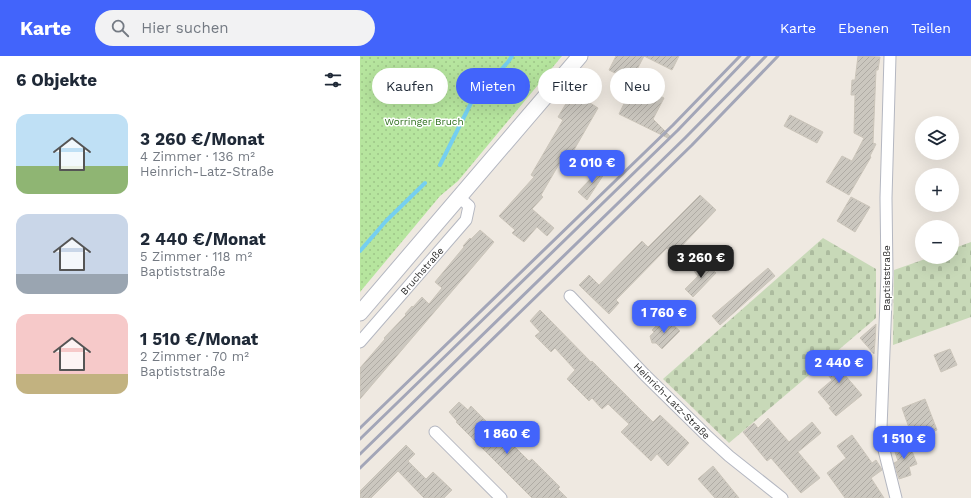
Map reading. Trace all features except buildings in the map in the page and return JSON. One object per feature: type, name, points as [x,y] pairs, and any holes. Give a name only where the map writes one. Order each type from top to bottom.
[{"type":"main road","name":"Bruchstraße","points":[[360,313],[580,56]]},
{"type":"street","name":"Baptiststraße","points":[[890,56],[886,198],[887,274],[881,428],[884,450],[896,498]]},
{"type":"street","name":"Bruchstraße","points":[[360,342],[466,220],[469,206],[459,197]]},
{"type":"street","name":"Heinrich-Latz-Straße","points":[[570,296],[645,375],[706,435],[729,456],[782,498]]},
{"type":"street","points":[[435,432],[501,498]]},
{"type":"green space","name":"Worringer Bruch","points":[[360,56],[562,56],[552,68],[538,68],[538,85],[530,94],[530,68],[456,68],[456,104],[522,104],[458,181],[440,196],[360,292]]},
{"type":"green space","points":[[823,238],[876,269],[876,318],[729,443],[663,379]]},
{"type":"green space","points":[[971,242],[971,317],[893,345],[894,270],[915,263],[915,264],[959,264],[959,246]]},
{"type":"waterway","points":[[440,165],[471,103],[512,56]]},
{"type":"waterway","points":[[360,251],[386,221],[425,183]]},
{"type":"railway","points":[[360,428],[673,125],[740,56]]},
{"type":"railway","points":[[360,439],[678,130],[749,56]]},
{"type":"railway","points":[[360,454],[685,138],[766,56]]},
{"type":"railway","points":[[360,468],[692,145],[778,56]]}]
